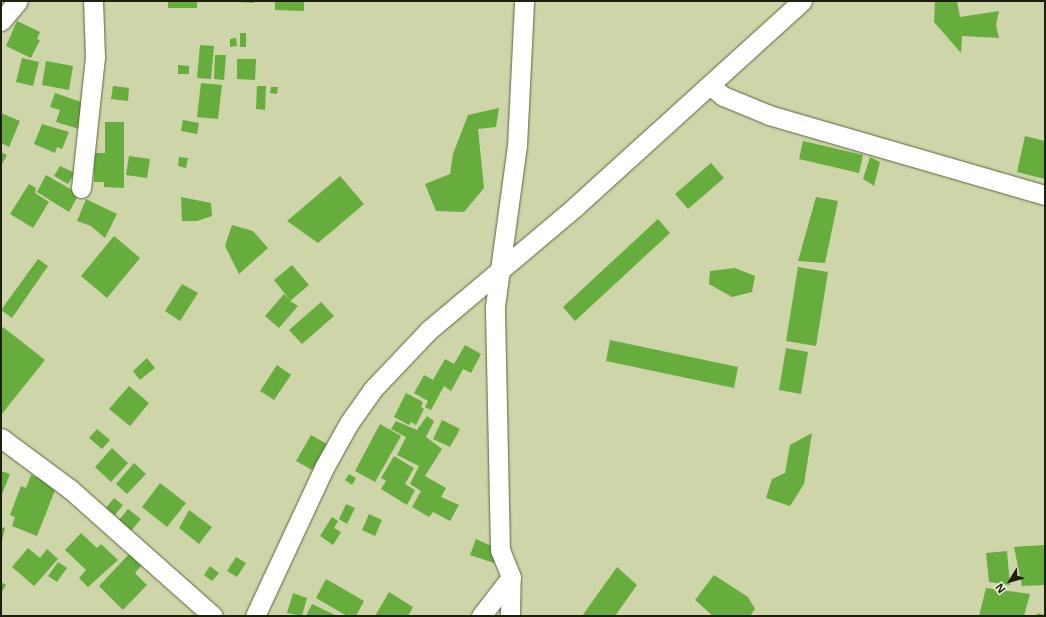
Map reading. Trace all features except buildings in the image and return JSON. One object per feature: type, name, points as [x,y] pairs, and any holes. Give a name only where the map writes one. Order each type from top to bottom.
[{"type":"street","points":[[1,21],[18,1]]},
{"type":"street","points":[[82,188],[95,57],[93,1]]},
{"type":"street","points":[[510,616],[511,577],[500,550],[495,306],[517,146],[524,1]]},
{"type":"street","points":[[255,616],[325,466],[348,423],[373,389],[429,330],[711,86],[802,1]]},
{"type":"street","points":[[711,86],[723,96],[768,116],[1045,195]]},
{"type":"street","points":[[1,438],[70,489],[213,616]]},
{"type":"street","points":[[481,616],[511,577]]}]
